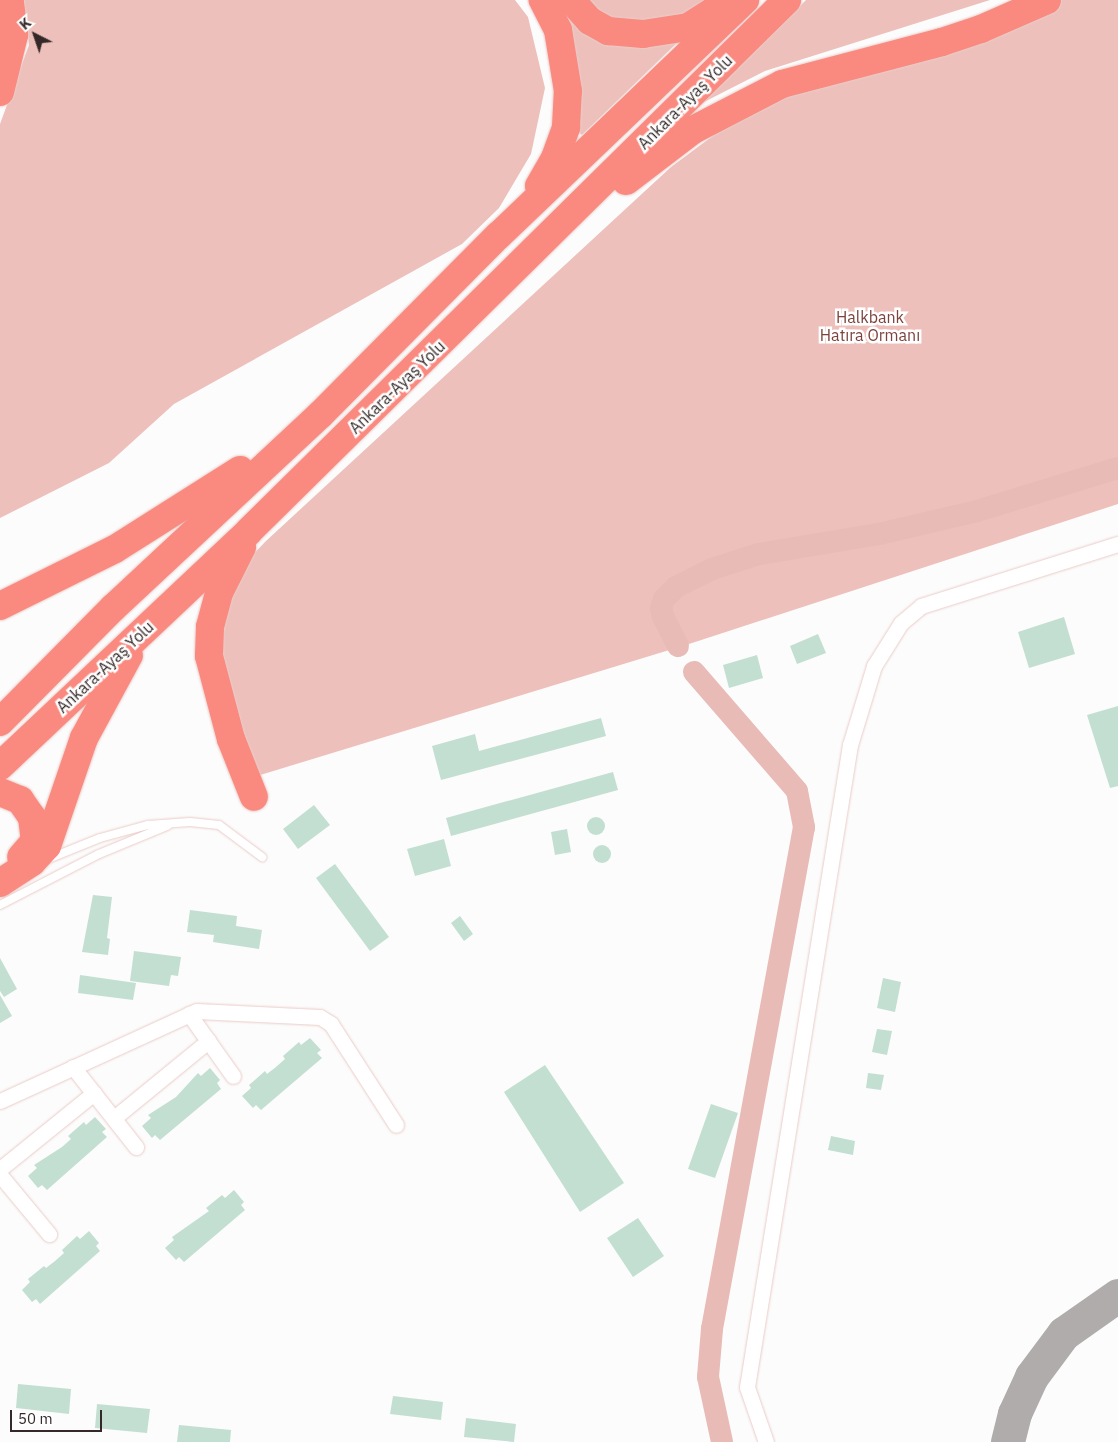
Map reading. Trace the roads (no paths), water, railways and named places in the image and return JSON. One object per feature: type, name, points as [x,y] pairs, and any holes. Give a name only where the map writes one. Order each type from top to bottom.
[{"type":"highway","points":[[0,92],[14,35],[10,0]]},
{"type":"highway","points":[[498,236],[541,184],[555,158],[566,127],[568,91],[565,61],[558,30],[543,0]]},
{"type":"highway","points":[[571,0],[590,21],[608,31],[643,34],[688,27],[730,0]]},
{"type":"highway","name":"Ankara-Ayaş Yolu","points":[[0,722],[113,608],[321,414],[498,236],[745,0]]},
{"type":"highway","name":"Ankara-Ayaş Yolu","points":[[8,758],[249,531],[497,289],[788,0]]},
{"type":"highway","points":[[497,289],[686,135],[753,98],[782,84],[974,32],[1047,0]]},
{"type":"highway","points":[[0,606],[156,525],[321,414]]},
{"type":"highway","points":[[249,531],[220,592],[210,628],[209,656],[231,739],[254,797]]},
{"type":"highway","points":[[5,876],[47,846],[80,747],[143,630]]},
{"type":"highway","points":[[0,792],[15,796],[27,808],[36,834],[26,854],[5,876]]},
{"type":"street","points":[[766,1442],[747,1387],[850,745],[874,666],[901,623],[921,606],[1118,544]]},
{"type":"street","points":[[0,1101],[197,1011],[320,1017],[331,1024],[396,1124]]},
{"type":"street","points":[[189,1014],[234,1076]]},
{"type":"street","points":[[114,1118],[208,1041]]},
{"type":"street","points":[[73,1067],[136,1146]]},
{"type":"street","points":[[0,1170],[94,1093]]},
{"type":"street","points":[[0,1175],[49,1234]]},
{"type":"lane","points":[[5,876],[100,838],[148,825],[177,822],[219,825],[262,857]]},
{"type":"lane","points":[[0,905],[99,854],[177,822]]},
{"type":"waterway","points":[[678,646],[663,616],[661,608],[664,599],[676,587],[712,569],[759,554],[879,534],[977,511],[1118,468]]},
{"type":"waterway","points":[[694,672],[797,791],[804,827],[712,1329],[708,1377],[722,1442]]},
{"type":"park label","name":"Halkbank Hatıra Ormanı","points":[[870,326]]}]
